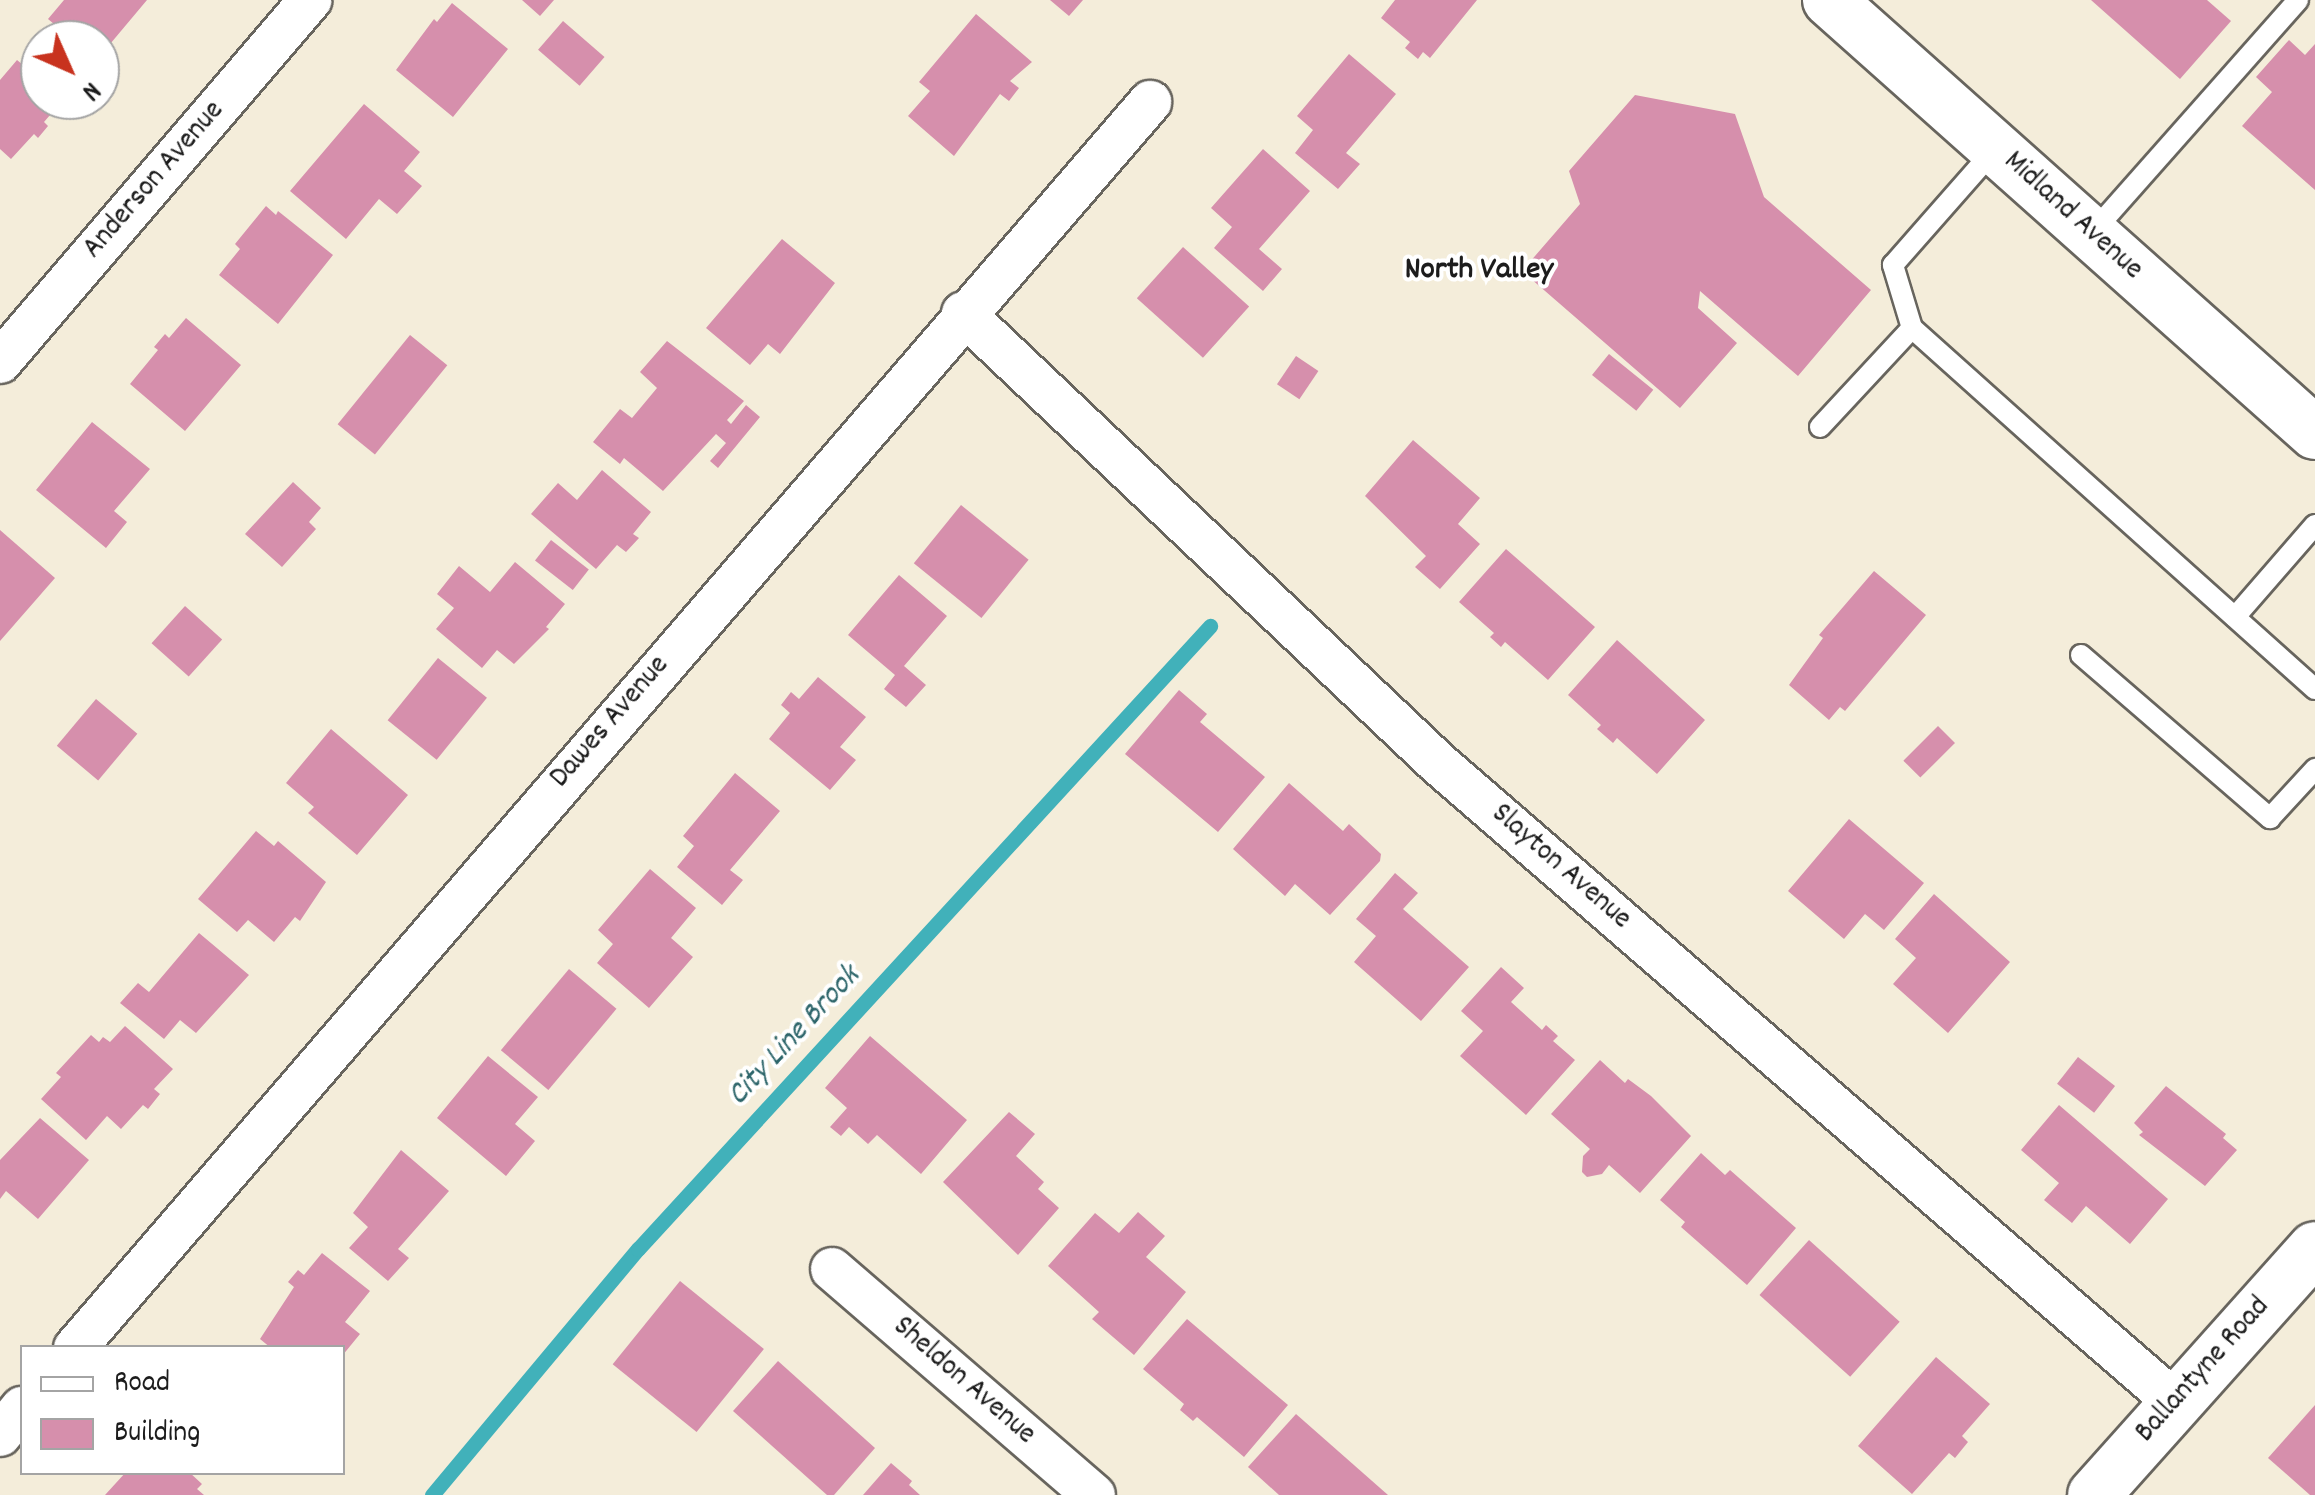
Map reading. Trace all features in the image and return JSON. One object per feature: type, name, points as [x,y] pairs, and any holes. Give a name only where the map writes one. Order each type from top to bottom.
[{"type":"street","name":"Anderson Avenue","points":[[0,362],[310,0]]},
{"type":"street","name":"Midland Avenue","points":[[1829,0],[2315,433]]},
{"type":"street","name":"Dawes Avenue","points":[[78,1345],[963,313],[1150,102]]},
{"type":"street","name":"Slayton Avenue","points":[[963,313],[1440,764],[2175,1402]]},
{"type":"street","name":"Ballantyne Road","points":[[2094,1495],[2315,1248]]},
{"type":"street","name":"Sheldon Avenue","points":[[832,1270],[1094,1495]]},
{"type":"street","points":[[0,1434],[20,1410]]},
{"type":"lane","points":[[2091,234],[2298,0]]},
{"type":"lane","points":[[1995,148],[1893,265],[1912,328],[2315,689]]},
{"type":"lane","points":[[1820,427],[1912,328]]},
{"type":"lane","points":[[2235,617],[2315,525]]},
{"type":"lane","points":[[2081,654],[2270,818],[2315,769]]},
{"type":"building","points":[[64,0],[147,0],[120,32],[120,20],[48,19]]},
{"type":"building","points":[[522,0],[554,0],[540,16]]},
{"type":"building","points":[[1050,0],[1083,0],[1069,16]]},
{"type":"building","points":[[1395,0],[1477,0],[1430,58],[1423,52],[1418,59],[1405,48],[1410,42],[1381,18]]},
{"type":"building","points":[[2091,0],[2207,0],[2231,21],[2180,79]]},
{"type":"building","points":[[452,3],[508,49],[453,117],[396,70],[434,19],[437,22]]},
{"type":"building","points":[[976,14],[1032,62],[1010,81],[1019,88],[1009,101],[1000,94],[954,156],[908,116],[930,91],[919,82]]},
{"type":"building","points":[[563,21],[605,57],[580,86],[538,50]]},
{"type":"building","points":[[2289,40],[2305,55],[2315,44],[2315,190],[2242,126],[2272,92],[2256,77]]},
{"type":"building","points":[[1349,54],[1396,94],[1346,153],[1360,164],[1338,189],[1295,153],[1313,130],[1297,116]]},
{"type":"building","points":[[17,60],[20,62],[20,120],[46,120],[48,126],[38,138],[34,134],[11,159],[0,149],[0,80]]},
{"type":"building","points":[[1635,95],[1735,114],[1764,197],[1871,290],[1798,376],[1700,291],[1698,308],[1737,343],[1680,408],[1522,271],[1580,204],[1569,171]]},
{"type":"building","points":[[364,104],[420,152],[404,171],[422,186],[397,214],[379,199],[346,239],[290,191]]},
{"type":"building","points":[[1263,149],[1310,191],[1259,249],[1282,269],[1263,291],[1214,248],[1232,227],[1211,208]]},
{"type":"building","points":[[266,206],[276,215],[278,211],[333,255],[278,324],[219,275],[240,249],[235,244]]},
{"type":"building","points":[[782,239],[835,283],[780,354],[768,344],[750,365],[706,328]]},
{"type":"building","points":[[1183,247],[1249,307],[1203,358],[1137,298]]},
{"type":"building","points":[[186,318],[241,365],[185,431],[130,384],[158,350],[154,347],[165,334],[169,338]]},
{"type":"building","points":[[410,335],[447,365],[375,455],[338,424]]},
{"type":"building","points":[[667,341],[744,401],[727,420],[731,424],[746,405],[760,417],[718,468],[710,461],[726,443],[716,434],[663,491],[624,458],[620,464],[593,442],[620,409],[632,418],[657,388],[640,372]]},
{"type":"building","points":[[1609,354],[1653,390],[1636,411],[1592,375]]},
{"type":"building","points":[[1296,356],[1318,371],[1299,399],[1277,384]]},
{"type":"building","points":[[92,422],[150,469],[114,511],[127,522],[106,548],[36,490]]},
{"type":"building","points":[[1413,440],[1480,498],[1458,524],[1480,544],[1440,589],[1415,567],[1426,556],[1365,496]]},
{"type":"building","points":[[602,470],[651,512],[633,534],[639,538],[626,552],[617,545],[596,569],[531,514],[558,483],[577,500]]},
{"type":"building","points":[[293,482],[321,508],[309,522],[316,529],[282,567],[245,534]]},
{"type":"building","points":[[961,505],[1029,560],[981,618],[914,563]]},
{"type":"building","points":[[0,530],[55,578],[0,641]]},
{"type":"building","points":[[551,540],[589,570],[573,590],[535,560]]},
{"type":"building","points":[[1506,549],[1595,627],[1548,680],[1505,642],[1501,647],[1490,637],[1494,633],[1459,602]]},
{"type":"building","points":[[515,562],[565,604],[546,627],[549,629],[514,664],[497,650],[482,668],[436,629],[454,608],[437,594],[459,566],[490,592]]},
{"type":"building","points":[[1874,571],[1926,615],[1845,711],[1840,707],[1829,720],[1789,685],[1823,638],[1819,635]]},
{"type":"building","points":[[899,575],[947,616],[904,666],[926,685],[906,707],[884,689],[895,675],[848,635]]},
{"type":"building","points":[[185,606],[222,639],[189,677],[152,643]]},
{"type":"building","points":[[1617,640],[1705,720],[1657,774],[1617,738],[1613,743],[1597,729],[1601,725],[1568,695]]},
{"type":"building","points":[[438,658],[487,698],[437,760],[388,720]]},
{"type":"building","points":[[818,677],[866,717],[840,747],[856,760],[830,790],[769,739],[790,713],[781,705],[791,692],[799,699]]},
{"type":"building","points":[[1179,690],[1207,714],[1200,722],[1265,777],[1218,832],[1125,754]]},
{"type":"building","points":[[96,699],[137,734],[98,780],[57,746]]},
{"type":"building","points":[[1938,726],[1955,743],[1920,778],[1903,761]]},
{"type":"building","points":[[331,729],[408,795],[357,855],[308,813],[314,807],[286,783]]},
{"type":"building","points":[[735,773],[780,811],[730,870],[743,880],[722,905],[677,867],[694,846],[683,836]]},
{"type":"building","points":[[1289,783],[1343,831],[1349,824],[1381,854],[1380,861],[1330,915],[1295,884],[1285,896],[1233,849]]},
{"type":"building","points":[[1849,819],[1924,883],[1884,930],[1865,914],[1844,939],[1788,891]]},
{"type":"building","points":[[256,831],[274,846],[278,841],[326,882],[300,921],[295,917],[274,942],[248,920],[237,932],[198,899]]},
{"type":"building","points":[[650,869],[696,908],[671,938],[693,957],[649,1008],[597,963],[613,944],[598,930]]},
{"type":"building","points":[[1395,873],[1418,893],[1403,909],[1469,967],[1421,1021],[1354,962],[1376,936],[1356,919]]},
{"type":"building","points":[[1934,894],[2010,962],[1948,1033],[1893,984],[1916,958],[1895,939]]},
{"type":"building","points":[[199,933],[249,975],[196,1033],[180,1020],[164,1039],[120,1003],[138,983],[149,992]]},
{"type":"building","points":[[1501,967],[1524,988],[1511,1002],[1542,1030],[1546,1025],[1558,1036],[1553,1041],[1575,1060],[1526,1115],[1460,1056],[1483,1031],[1461,1011]]},
{"type":"building","points":[[569,969],[616,1009],[548,1090],[501,1050]]},
{"type":"building","points":[[125,1026],[173,1069],[154,1089],[160,1094],[148,1109],[143,1105],[121,1129],[107,1116],[86,1140],[41,1099],[61,1077],[56,1073],[91,1035],[99,1042],[103,1037],[110,1042]]},
{"type":"building","points":[[870,1036],[967,1120],[921,1174],[877,1135],[868,1144],[849,1127],[841,1136],[830,1127],[847,1108],[825,1088]]},
{"type":"building","points":[[488,1056],[538,1097],[515,1124],[535,1141],[506,1176],[437,1118]]},
{"type":"building","points":[[2078,1057],[2115,1086],[2094,1113],[2057,1084]]},
{"type":"building","points":[[1600,1060],[1625,1083],[1628,1079],[1651,1096],[1691,1136],[1640,1193],[1609,1165],[1602,1174],[1587,1177],[1582,1172],[1583,1156],[1590,1149],[1551,1114]]},
{"type":"building","points":[[2166,1086],[2226,1134],[2223,1138],[2237,1150],[2205,1186],[2139,1135],[2143,1132],[2134,1123]]},
{"type":"building","points":[[2059,1105],[2168,1199],[2130,1244],[2086,1206],[2072,1223],[2044,1200],[2059,1183],[2021,1150]]},
{"type":"building","points":[[1009,1112],[1035,1134],[1016,1156],[1044,1182],[1038,1189],[1059,1208],[1018,1255],[943,1182]]},
{"type":"building","points":[[40,1118],[89,1160],[38,1219],[6,1191],[0,1199],[0,1160]]},
{"type":"building","points":[[401,1150],[449,1191],[398,1249],[409,1258],[388,1281],[349,1248],[368,1227],[353,1213]]},
{"type":"building","points":[[1701,1153],[1725,1175],[1730,1170],[1796,1228],[1747,1285],[1681,1227],[1685,1222],[1660,1200]]},
{"type":"building","points":[[1138,1212],[1165,1236],[1146,1257],[1186,1292],[1134,1355],[1092,1319],[1099,1312],[1048,1266],[1095,1213],[1119,1233]]},
{"type":"building","points":[[1809,1240],[1900,1322],[1850,1377],[1759,1295]]},
{"type":"building","points":[[322,1253],[370,1291],[345,1322],[360,1334],[345,1352],[345,1345],[267,1345],[260,1339],[294,1287],[288,1282],[298,1270],[304,1275]]},
{"type":"building","points":[[680,1281],[764,1349],[697,1432],[613,1364]]},
{"type":"building","points":[[1187,1319],[1288,1405],[1244,1457],[1197,1417],[1193,1421],[1180,1410],[1184,1404],[1143,1369]]},
{"type":"building","points":[[1936,1357],[1990,1404],[1962,1436],[1968,1442],[1955,1458],[1949,1453],[1912,1494],[1858,1446]]},
{"type":"building","points":[[778,1361],[875,1448],[834,1495],[827,1495],[733,1411]]},
{"type":"building","points":[[2315,1405],[2315,1495],[2310,1495],[2268,1458]]},
{"type":"building","points":[[1296,1414],[1388,1495],[1279,1495],[1248,1467]]},
{"type":"building","points":[[891,1463],[912,1481],[909,1485],[920,1495],[863,1495]]},
{"type":"building","points":[[123,1475],[192,1475],[202,1484],[197,1489],[204,1495],[105,1495]]},
{"type":"waterway","name":"City Line Brook","points":[[432,1495],[638,1249],[1210,626]]},
{"type":"district","name":"North Valley","points":[[1479,271]]}]
